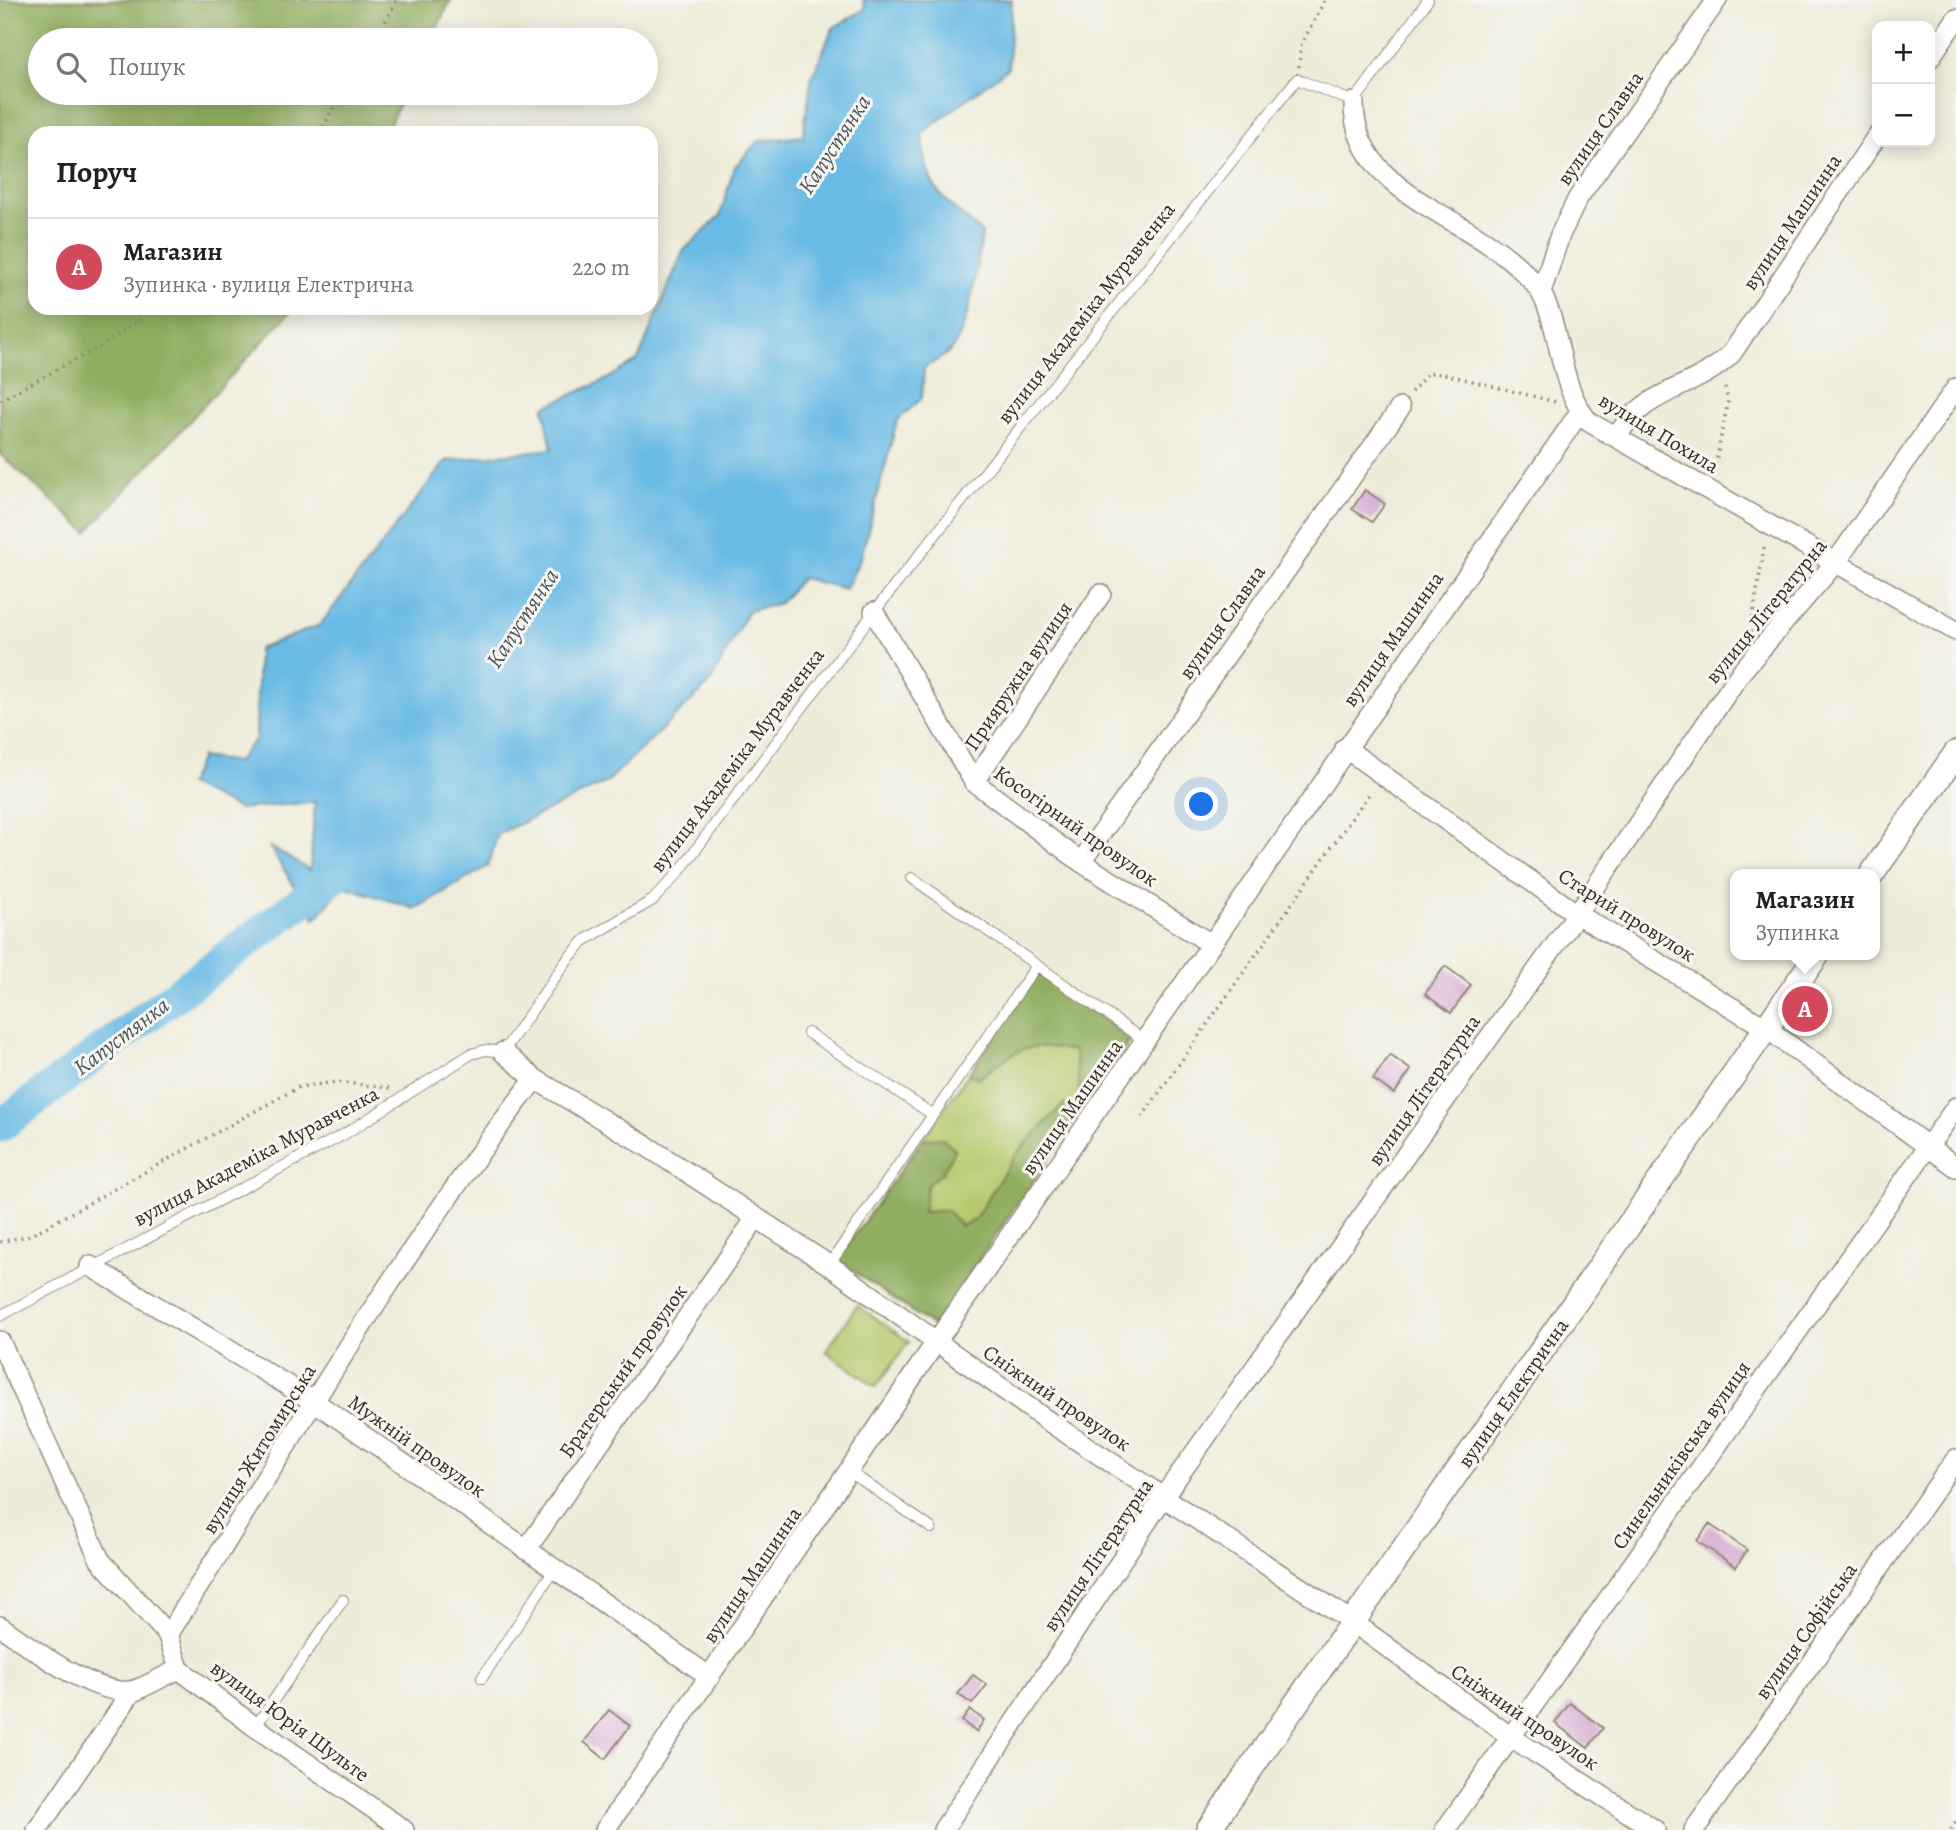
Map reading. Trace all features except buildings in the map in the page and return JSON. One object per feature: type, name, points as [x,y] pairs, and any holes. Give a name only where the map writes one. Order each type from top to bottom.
[{"type":"street","name":"вулиця Славна","points":[[1541,292],[1560,236],[1578,198],[1717,0]]},
{"type":"street","points":[[1935,50],[1956,19]]},
{"type":"street","name":"вулиця Похила","points":[[1354,102],[1353,125],[1362,147],[1381,171],[1416,199],[1508,258],[1541,292],[1580,412],[1589,422],[1956,631]]},
{"type":"street","name":"вулиця Машинна","points":[[1617,436],[1642,405],[1720,365],[1732,353],[1872,143]]},
{"type":"street","name":"вулиця Літературна","points":[[943,1830],[1164,1496],[1577,914],[1741,672],[1836,562],[1956,388]]},
{"type":"street","name":"вулиця Славна","points":[[1081,862],[1400,408]]},
{"type":"street","name":"вулиця Машинна","points":[[605,1830],[936,1342],[1580,412]]},
{"type":"street","name":"Прияружна вулиця","points":[[974,782],[1101,594]]},
{"type":"street","name":"Косогірний провулок","points":[[874,612],[974,782],[1081,862],[1211,944]]},
{"type":"street","name":"Старий провулок","points":[[1345,748],[1577,914],[1766,1028],[1956,1167]]},
{"type":"street","points":[[1875,869],[1956,753]]},
{"type":"street","name":"вулиця Електрична","points":[[1208,1830],[1814,960]]},
{"type":"street","name":"Сніжний провулок","points":[[503,1052],[535,1079],[645,1145],[829,1265],[1045,1419],[1354,1623],[1511,1737],[1655,1830]]},
{"type":"street","name":"вулиця Житомирська","points":[[168,1635],[315,1402],[481,1149],[535,1079]]},
{"type":"street","name":"Синельниківська вулиця","points":[[1445,1830],[1956,1107]]},
{"type":"street","name":"Братерський провулок","points":[[526,1550],[756,1219]]},
{"type":"street","name":"Мужній провулок","points":[[90,1266],[315,1402],[710,1677]]},
{"type":"street","points":[[0,1341],[100,1560],[168,1635],[179,1669]]},
{"type":"street","name":"вулиця Софійська","points":[[1694,1830],[1956,1460]]},
{"type":"street","points":[[0,1626],[39,1653],[101,1688],[131,1693],[37,1830]]},
{"type":"street","name":"вулиця Юрія Шульте","points":[[131,1693],[179,1669],[256,1727],[404,1830]]},
{"type":"lane","points":[[1297,79],[1354,102],[1429,0]]},
{"type":"lane","name":"вулиця Академіка Муравченка","points":[[0,1316],[90,1266],[331,1141],[471,1054],[486,1050],[503,1052],[567,960],[586,940],[653,900],[679,872],[874,612],[1297,79]]},
{"type":"lane","points":[[912,878],[1145,1041]]},
{"type":"lane","points":[[829,1265],[1037,965]]},
{"type":"lane","points":[[808,1032],[932,1114]]},
{"type":"lane","points":[[850,1472],[931,1528]]},
{"type":"lane","points":[[482,1678],[555,1568]]},
{"type":"lane","points":[[256,1727],[343,1600]]},
{"type":"path","points":[[382,28],[397,0]]},
{"type":"path","points":[[1297,79],[1301,44],[1325,0]]},
{"type":"path","points":[[322,126],[336,105]]},
{"type":"path","points":[[0,400],[103,345],[146,315]]},
{"type":"path","points":[[1712,491],[1728,401],[1720,365]]},
{"type":"path","points":[[1400,408],[1428,373],[1544,397],[1580,412]]},
{"type":"path","points":[[1748,638],[1768,523]]},
{"type":"path","points":[[1142,1117],[1382,775]]},
{"type":"path","points":[[0,1242],[31,1235],[299,1087],[336,1082],[413,1091]]},
{"type":"path","points":[[1951,1830],[1956,1822]]},
{"type":"green space","points":[[0,0],[451,0],[437,28],[28,28],[28,105],[399,105],[388,126],[28,126],[28,315],[288,315],[87,532],[0,454]]},
{"type":"green space","points":[[1039,974],[1132,1038],[933,1326],[837,1260]]},
{"type":"green space","points":[[1039,974],[1132,1038],[933,1326],[837,1260],[923,1139],[943,1138],[955,1149],[942,1173],[928,1183],[923,1212],[947,1210],[961,1226],[974,1220],[1015,1155],[1063,1104],[1082,1109],[1074,1051],[1032,1047],[1014,1054],[979,1078],[969,1074]]},
{"type":"green space","points":[[857,1305],[909,1342],[876,1387],[826,1351]]},
{"type":"water","points":[[863,0],[1012,0],[1008,68],[922,133],[927,168],[938,191],[982,233],[978,260],[968,311],[957,340],[948,353],[924,368],[922,398],[897,421],[861,557],[846,589],[802,578],[780,603],[748,611],[710,683],[607,782],[498,834],[488,866],[415,909],[344,886],[315,919],[269,846],[310,870],[315,802],[239,809],[188,785],[201,757],[237,762],[256,738],[258,649],[320,625],[446,461],[552,449],[544,407],[605,380],[638,360],[683,251],[720,216],[734,168],[758,141],[803,136],[812,76],[833,28],[865,9]]},
{"type":"waterway","name":"Капустянка","points":[[0,1126],[341,872]]},
{"type":"place","name":"Магазин","points":[[1805,1009]]}]
